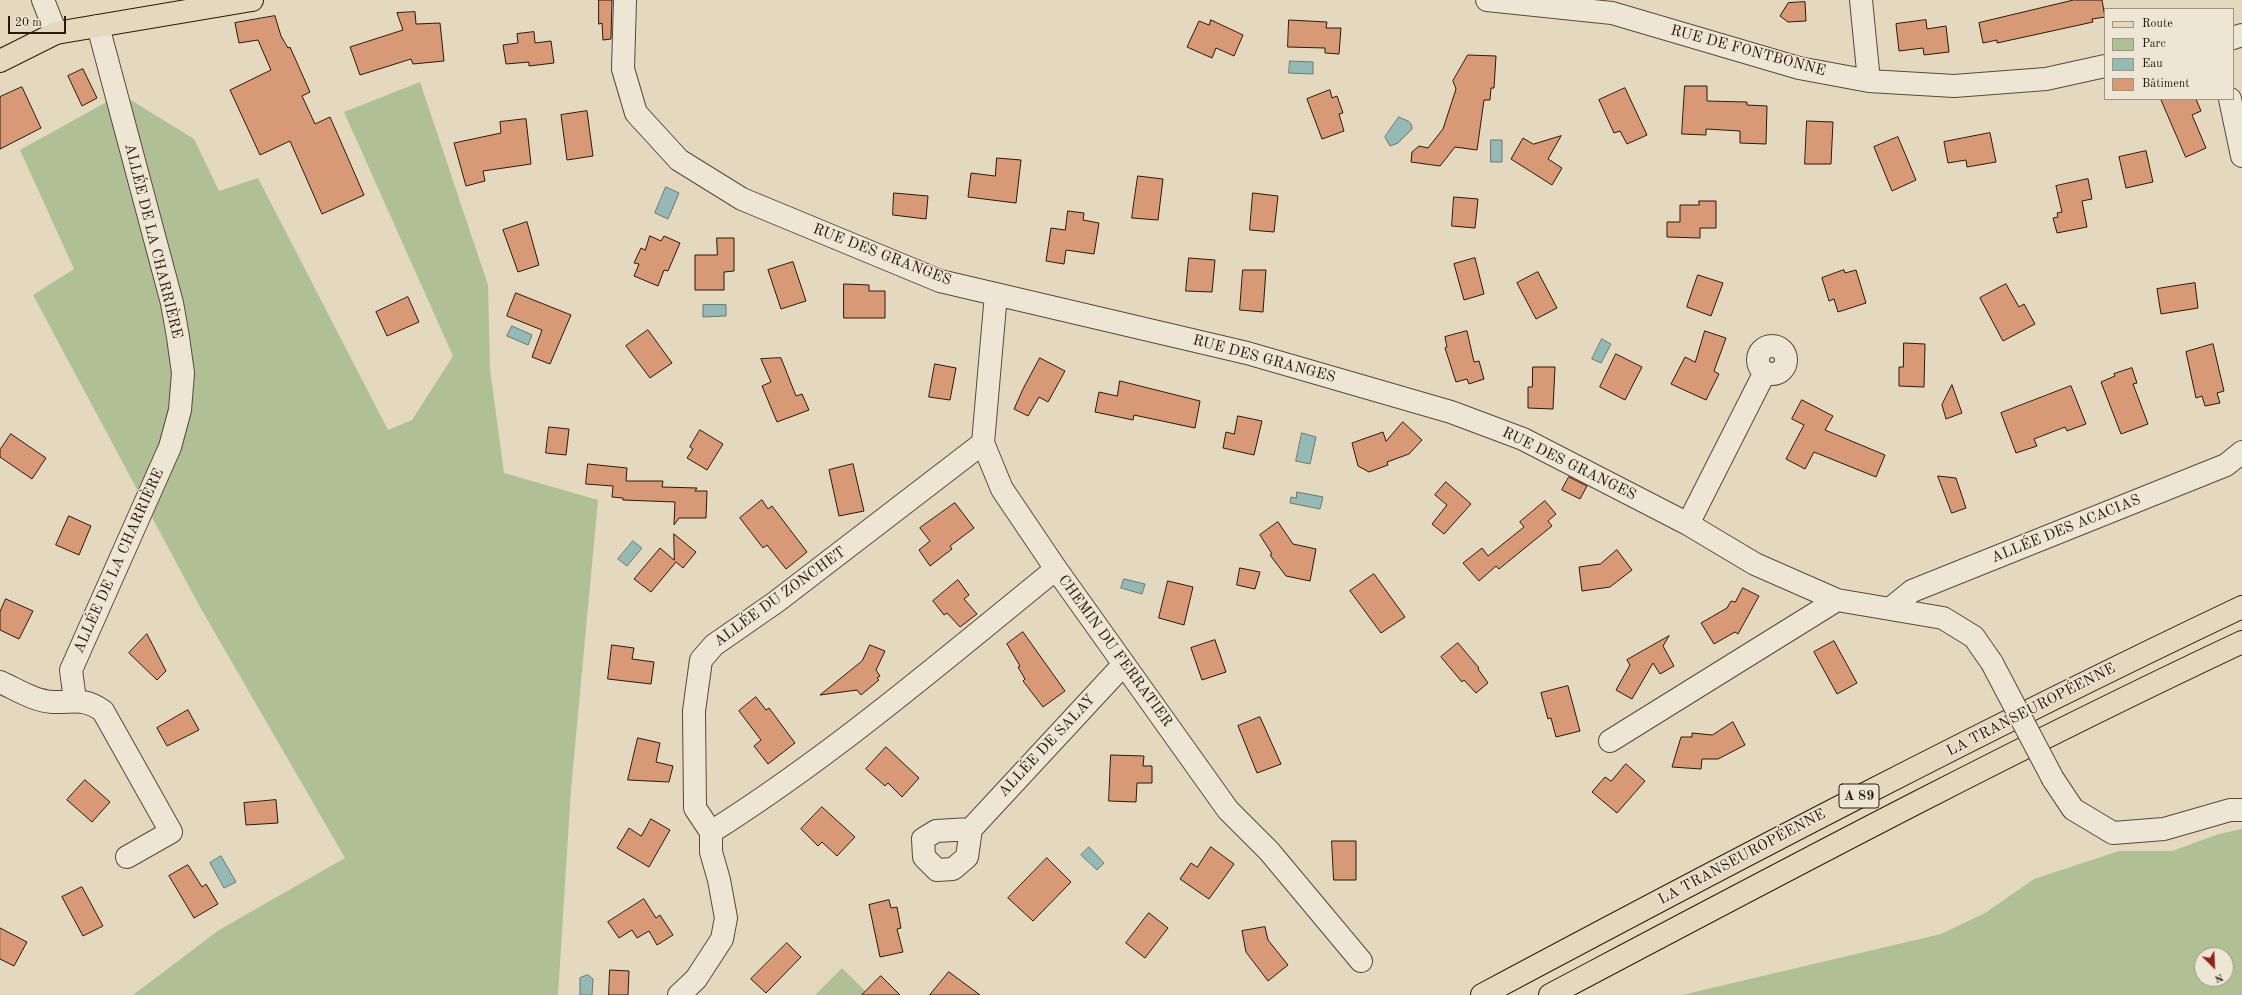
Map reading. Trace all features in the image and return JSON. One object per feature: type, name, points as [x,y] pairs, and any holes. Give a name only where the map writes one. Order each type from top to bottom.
[{"type":"main road","points":[[0,61],[56,33],[252,0]]},
{"type":"main road","name":"LA TRANSEUROPÉENNE","points":[[1482,995],[1774,839],[2081,683],[2242,607]]},
{"type":"main road","name":"LA TRANSEUROPÉENNE","points":[[1550,995],[1792,867],[2098,709],[2242,642]]},
{"type":"street","points":[[43,0],[56,33]]},
{"type":"street","name":"RUE DES GRANGES","points":[[625,0],[623,70],[636,113],[679,160],[742,199],[940,281],[1247,353],[1451,412],[1522,439],[1688,524],[1755,564],[1837,600],[1943,618],[1974,637],[1992,663],[2054,779],[2073,809],[2113,832],[2164,829],[2230,810],[2242,810]]},
{"type":"street","name":"RUE DE FONTBONNE","points":[[1487,0],[1612,13],[1799,68],[1869,81],[1954,86],[2046,79],[2104,66]]},
{"type":"street","points":[[1861,0],[1869,81]]},
{"type":"street","name":"ALLÉE DE LA CHARRIÈRE","points":[[75,700],[71,670],[170,447],[180,410],[182,373],[172,303],[98,26]]},
{"type":"street","points":[[2230,100],[2242,156]]},
{"type":"street","name":"CHEMIN DU FERRATIER","points":[[996,294],[983,443],[1002,489],[1056,569],[1228,810],[1270,852],[1361,961]]},
{"type":"street","points":[[1688,524],[1765,372]]},
{"type":"street","name":"ALLÉE DU ZONCHET","points":[[711,832],[695,808],[694,711],[701,660],[714,645],[776,602],[983,443]]},
{"type":"street","name":"ALLÉE DES ACACIAS","points":[[1891,608],[1912,592],[2226,465],[2242,452]]},
{"type":"street","points":[[680,995],[696,979],[722,939],[726,918],[719,880],[711,852],[711,832],[764,798],[902,694],[1056,569]]},
{"type":"street","points":[[1610,741],[1837,600]]},
{"type":"street","name":"ALLÉE DE SALAY","points":[[971,829],[1124,664]]},
{"type":"street","points":[[0,682],[32,697],[52,702],[75,700],[91,703],[103,711],[171,832],[127,857]]},
{"type":"green space","points":[[420,82],[488,285],[490,369],[504,473],[598,500],[571,789],[558,995],[133,995],[219,930],[345,858],[200,607],[33,295],[74,269],[20,150],[121,94],[194,139],[219,191],[258,178],[388,430],[412,420],[453,356],[344,112]]},
{"type":"green space","points":[[2242,829],[2242,995],[1682,995],[1941,934],[1985,913],[2034,879],[2119,851],[2172,851],[2219,834]]},
{"type":"green space","points":[[842,968],[869,995],[815,995]]},
{"type":"water","points":[[1290,61],[1313,62],[1313,74],[1289,73]]},
{"type":"water","points":[[1399,117],[1410,122],[1412,129],[1398,143],[1390,146],[1385,137]]},
{"type":"water","points":[[1491,140],[1502,140],[1502,162],[1491,162]]},
{"type":"water","points":[[666,187],[679,193],[668,219],[655,213]]},
{"type":"water","points":[[703,305],[726,305],[726,316],[703,317]]},
{"type":"water","points":[[512,326],[532,335],[528,345],[507,336]]},
{"type":"water","points":[[1602,339],[1611,344],[1601,363],[1592,359]]},
{"type":"water","points":[[1302,433],[1316,437],[1310,464],[1296,461]]},
{"type":"water","points":[[1297,492],[1323,497],[1320,509],[1290,503],[1291,497],[1296,498]]},
{"type":"water","points":[[633,541],[642,548],[627,566],[618,559]]},
{"type":"water","points":[[1124,579],[1145,584],[1142,594],[1121,588]]},
{"type":"water","points":[[1089,847],[1104,863],[1097,870],[1081,855]]},
{"type":"water","points":[[221,856],[236,882],[224,888],[210,863]]},
{"type":"water","points":[[588,975],[593,979],[592,995],[580,995],[580,978]]},
{"type":"building","points":[[599,0],[612,0],[611,39],[603,40],[602,23],[599,24]]},
{"type":"building","points":[[2074,0],[2102,0],[2104,11],[2104,17],[2092,19],[2093,22],[1997,43],[1997,40],[1983,43],[1979,23]]},
{"type":"building","points":[[1805,2],[1806,21],[1788,22],[1780,16],[1788,3]]},
{"type":"building","points":[[415,12],[416,24],[440,23],[444,61],[413,64],[411,59],[360,75],[350,47],[403,30],[397,13]]},
{"type":"building","points":[[275,16],[281,36],[288,48],[290,47],[310,92],[302,96],[315,124],[330,117],[364,195],[322,214],[290,141],[260,155],[230,90],[271,70],[258,40],[239,43],[235,23]]},
{"type":"building","points":[[1211,20],[1243,35],[1234,56],[1216,48],[1212,58],[1187,47],[1199,21],[1209,25]]},
{"type":"building","points":[[1289,20],[1327,22],[1326,28],[1341,28],[1339,54],[1325,53],[1325,48],[1288,47]]},
{"type":"building","points":[[1926,20],[1927,29],[1946,26],[1949,52],[1924,55],[1923,48],[1899,51],[1896,24]]},
{"type":"building","points":[[534,32],[535,43],[551,41],[554,63],[529,66],[529,62],[506,64],[503,45],[518,43],[517,34]]},
{"type":"building","points":[[1468,55],[1496,56],[1494,88],[1491,88],[1490,100],[1484,100],[1477,150],[1455,147],[1440,166],[1411,162],[1412,152],[1419,146],[1428,148],[1443,129],[1456,89],[1453,81]]},
{"type":"building","points":[[83,69],[97,98],[82,106],[68,76]]},
{"type":"building","points":[[1685,86],[1707,86],[1707,101],[1747,102],[1747,105],[1767,106],[1766,144],[1740,143],[1740,131],[1706,129],[1706,135],[1682,134]]},
{"type":"building","points":[[22,87],[41,128],[0,149],[0,97]]},
{"type":"building","points":[[1625,88],[1647,135],[1627,144],[1620,131],[1614,133],[1599,100]]},
{"type":"building","points":[[1330,90],[1332,98],[1337,96],[1343,113],[1339,114],[1344,131],[1322,139],[1307,99]]},
{"type":"building","points":[[2161,100],[2196,100],[2201,111],[2192,115],[2206,148],[2186,157]]},
{"type":"building","points":[[587,111],[593,156],[567,160],[561,115]]},
{"type":"building","points":[[526,119],[531,164],[483,171],[485,181],[466,186],[454,143],[501,133],[500,122]]},
{"type":"building","points":[[1807,121],[1833,122],[1831,164],[1805,164]]},
{"type":"building","points":[[1990,133],[1996,162],[1967,167],[1966,160],[1948,163],[1944,142]]},
{"type":"building","points":[[1561,136],[1548,159],[1562,168],[1552,185],[1511,159],[1523,138],[1533,144]]},
{"type":"building","points":[[1898,137],[1916,180],[1892,191],[1874,147]]},
{"type":"building","points":[[2146,151],[2153,182],[2126,188],[2119,157]]},
{"type":"building","points":[[997,158],[1021,160],[1016,203],[968,197],[971,173],[995,176]]},
{"type":"building","points":[[1138,176],[1163,179],[1158,220],[1132,218]]},
{"type":"building","points":[[2088,179],[2092,199],[2082,201],[2087,227],[2057,233],[2053,218],[2058,217],[2057,213],[2062,212],[2056,186]]},
{"type":"building","points":[[894,193],[928,196],[926,219],[893,215]]},
{"type":"building","points":[[1253,193],[1278,196],[1274,232],[1250,230]]},
{"type":"building","points":[[1454,197],[1478,199],[1475,228],[1452,226]]},
{"type":"building","points":[[1699,201],[1716,201],[1716,228],[1700,228],[1700,238],[1667,237],[1667,222],[1680,222],[1680,205],[1699,205]]},
{"type":"building","points":[[1068,211],[1084,213],[1083,220],[1099,223],[1094,254],[1066,250],[1064,264],[1046,261],[1051,228],[1065,230]]},
{"type":"building","points":[[527,222],[539,265],[518,272],[503,230]]},
{"type":"building","points":[[650,236],[661,241],[664,236],[680,243],[668,271],[664,270],[658,286],[634,276],[639,264],[634,263],[641,248],[645,250]]},
{"type":"building","points":[[717,238],[734,238],[734,271],[724,272],[724,290],[695,290],[695,255],[717,255]]},
{"type":"building","points":[[1189,258],[1215,260],[1212,292],[1186,291]]},
{"type":"building","points":[[1475,258],[1484,294],[1464,300],[1454,264]]},
{"type":"building","points":[[793,262],[806,301],[781,309],[768,270]]},
{"type":"building","points":[[1243,270],[1266,270],[1263,312],[1240,310]]},
{"type":"building","points":[[1844,270],[1845,273],[1856,270],[1866,303],[1838,312],[1834,299],[1829,301],[1822,278]]},
{"type":"building","points":[[1538,272],[1557,308],[1536,319],[1517,283]]},
{"type":"building","points":[[1698,275],[1723,283],[1711,316],[1687,307]]},
{"type":"building","points":[[2195,283],[2198,308],[2161,314],[2157,289]]},
{"type":"building","points":[[844,284],[869,285],[869,291],[885,291],[885,318],[844,318]]},
{"type":"building","points":[[2006,284],[2019,307],[2024,304],[2035,324],[2003,341],[1980,298]]},
{"type":"building","points":[[516,293],[571,315],[550,364],[532,357],[542,330],[507,316]]},
{"type":"building","points":[[408,297],[419,322],[387,336],[376,312]]},
{"type":"building","points":[[648,330],[672,363],[650,378],[626,346]]},
{"type":"building","points":[[1467,331],[1474,362],[1479,361],[1484,379],[1469,384],[1467,379],[1456,382],[1445,348],[1447,347],[1445,337]]},
{"type":"building","points":[[1705,331],[1726,338],[1714,371],[1719,374],[1706,400],[1671,384],[1685,357],[1695,362]]},
{"type":"building","points":[[1904,343],[1925,344],[1924,387],[1899,386],[1899,367],[1903,367]]},
{"type":"building","points":[[2213,344],[2224,391],[2217,393],[2220,403],[2205,406],[2202,396],[2196,398],[2186,352]]},
{"type":"building","points":[[1616,354],[1642,367],[1625,400],[1600,387]]},
{"type":"building","points":[[781,358],[796,396],[802,394],[809,410],[777,422],[762,386],[771,382],[761,359]]},
{"type":"building","points":[[1040,358],[1065,371],[1048,402],[1039,397],[1028,416],[1014,409]]},
{"type":"building","points":[[935,364],[956,368],[950,400],[929,397]]},
{"type":"building","points":[[1533,367],[1555,367],[1553,409],[1528,408],[1528,387],[1532,387]]},
{"type":"building","points":[[2132,368],[2137,383],[2133,384],[2148,424],[2121,434],[2101,382],[2115,376],[2114,374]]},
{"type":"building","points":[[1120,381],[1200,401],[1195,428],[1134,415],[1133,420],[1095,412],[1099,392],[1117,396]]},
{"type":"building","points":[[1952,385],[1962,413],[1946,419],[1942,405]]},
{"type":"building","points":[[2071,386],[2086,424],[2067,431],[2065,427],[2034,439],[2037,446],[2016,453],[2001,413]]},
{"type":"building","points":[[1802,400],[1833,416],[1825,430],[1885,455],[1876,477],[1814,452],[1805,469],[1786,459],[1804,425],[1792,419]]},
{"type":"building","points":[[1238,416],[1262,421],[1254,455],[1223,448],[1226,432],[1234,434]]},
{"type":"building","points":[[1403,422],[1422,440],[1409,454],[1387,462],[1388,465],[1369,472],[1358,466],[1352,443],[1383,432],[1386,441]]},
{"type":"building","points":[[549,427],[569,429],[566,455],[546,453]]},
{"type":"building","points":[[700,430],[723,444],[707,470],[687,458],[693,449],[690,447]]},
{"type":"building","points":[[11,434],[46,458],[32,479],[0,457],[0,450]]},
{"type":"building","points":[[588,464],[627,468],[626,481],[663,481],[662,487],[697,488],[695,491],[707,491],[706,518],[679,518],[674,525],[675,502],[623,500],[623,498],[612,497],[613,486],[586,484]]},
{"type":"building","points":[[853,464],[864,511],[839,516],[829,470]]},
{"type":"building","points":[[1938,476],[1956,478],[1966,508],[1952,513]]},
{"type":"building","points":[[1569,477],[1587,486],[1580,499],[1562,490]]},
{"type":"building","points":[[1446,482],[1471,504],[1444,534],[1432,524],[1447,505],[1435,495]]},
{"type":"building","points":[[762,500],[768,509],[772,506],[807,552],[786,569],[767,545],[763,548],[740,518]]},
{"type":"building","points":[[1545,501],[1556,514],[1548,521],[1552,526],[1499,569],[1496,566],[1479,581],[1463,563],[1482,548],[1488,556],[1524,527],[1520,522]]},
{"type":"building","points":[[955,503],[974,528],[950,546],[952,549],[930,566],[919,550],[930,541],[920,528]]},
{"type":"building","points":[[69,516],[91,526],[79,555],[56,545]]},
{"type":"building","points":[[1278,522],[1293,544],[1316,549],[1310,581],[1286,576],[1270,555],[1272,554],[1260,535]]},
{"type":"building","points":[[674,534],[696,552],[683,568],[676,562],[651,592],[634,579],[660,548],[674,560]]},
{"type":"building","points":[[1617,550],[1632,570],[1610,587],[1582,591],[1579,567],[1600,564]]},
{"type":"building","points":[[1240,568],[1260,572],[1255,589],[1237,585]]},
{"type":"building","points":[[1374,574],[1405,617],[1381,633],[1350,591]]},
{"type":"building","points":[[958,580],[969,595],[964,599],[977,614],[960,627],[947,613],[944,615],[933,601]]},
{"type":"building","points":[[1168,581],[1193,587],[1184,625],[1159,618]]},
{"type":"building","points":[[1743,588],[1759,596],[1738,634],[1735,632],[1714,644],[1701,623],[1727,608],[1731,601],[1735,602]]},
{"type":"building","points":[[6,599],[33,611],[19,639],[0,630],[0,612]]},
{"type":"building","points":[[1023,632],[1065,691],[1043,707],[1023,681],[1025,679],[1018,667],[1020,666],[1007,644]]},
{"type":"building","points":[[147,634],[166,671],[157,680],[129,653]]},
{"type":"building","points":[[1669,636],[1663,646],[1674,666],[1660,674],[1653,663],[1632,699],[1616,690],[1630,665],[1627,660]]},
{"type":"building","points":[[1215,640],[1226,672],[1202,680],[1191,648]]},
{"type":"building","points":[[1834,641],[1857,683],[1837,694],[1814,652]]},
{"type":"building","points":[[1458,643],[1479,668],[1478,669],[1488,683],[1476,693],[1464,680],[1462,682],[1441,657]]},
{"type":"building","points":[[612,645],[634,648],[632,659],[654,662],[651,684],[608,679]]},
{"type":"building","points":[[870,645],[885,651],[876,670],[880,676],[877,678],[879,680],[861,695],[857,690],[820,695],[862,661]]},
{"type":"building","points":[[1568,686],[1580,731],[1556,737],[1551,718],[1548,719],[1541,693]]},
{"type":"building","points":[[756,697],[766,710],[769,708],[795,743],[768,764],[754,746],[761,740],[739,711]]},
{"type":"building","points":[[188,710],[199,730],[167,746],[157,728]]},
{"type":"building","points":[[1260,717],[1281,764],[1257,773],[1238,726]]},
{"type":"building","points":[[1733,722],[1745,745],[1718,759],[1702,759],[1701,769],[1672,767],[1681,737],[1692,737],[1692,733],[1712,735]]},
{"type":"building","points":[[638,738],[660,743],[656,762],[673,766],[669,782],[628,780]]},
{"type":"building","points":[[886,747],[919,778],[902,797],[888,783],[885,786],[866,769]]},
{"type":"building","points":[[1111,755],[1144,756],[1143,766],[1152,766],[1152,783],[1137,783],[1136,802],[1109,801]]},
{"type":"building","points":[[1626,764],[1645,781],[1617,813],[1592,792],[1605,777],[1611,781]]},
{"type":"building","points":[[85,780],[110,802],[92,822],[67,800]]},
{"type":"building","points":[[276,800],[278,823],[246,825],[244,803]]},
{"type":"building","points":[[822,807],[855,837],[837,856],[822,842],[818,846],[801,829]]},
{"type":"building","points":[[651,819],[670,830],[649,867],[617,848],[629,828],[641,836]]},
{"type":"building","points":[[1332,841],[1356,841],[1356,880],[1334,880]]},
{"type":"building","points":[[1211,847],[1234,864],[1209,899],[1180,879],[1191,863],[1197,867]]},
{"type":"building","points":[[1047,858],[1071,882],[1033,921],[1008,898]]},
{"type":"building","points":[[188,865],[202,887],[206,884],[218,904],[194,918],[169,876]]},
{"type":"building","points":[[82,887],[103,926],[83,936],[62,897]]},
{"type":"building","points":[[644,899],[656,918],[660,915],[673,935],[657,945],[649,931],[637,938],[632,930],[619,938],[608,922]]},
{"type":"building","points":[[889,900],[891,908],[897,907],[901,928],[897,929],[903,952],[880,957],[869,905]]},
{"type":"building","points":[[1149,913],[1168,928],[1145,958],[1126,943]]},
{"type":"building","points":[[1265,927],[1268,940],[1288,965],[1268,981],[1246,952],[1242,931]]},
{"type":"building","points":[[0,928],[27,942],[14,966],[0,959]]},
{"type":"building","points":[[787,943],[801,957],[766,993],[751,979]]},
{"type":"building","points":[[610,970],[629,971],[628,995],[609,995]]},
{"type":"building","points":[[949,972],[980,995],[930,995]]},
{"type":"building","points":[[881,976],[900,995],[862,995]]}]
